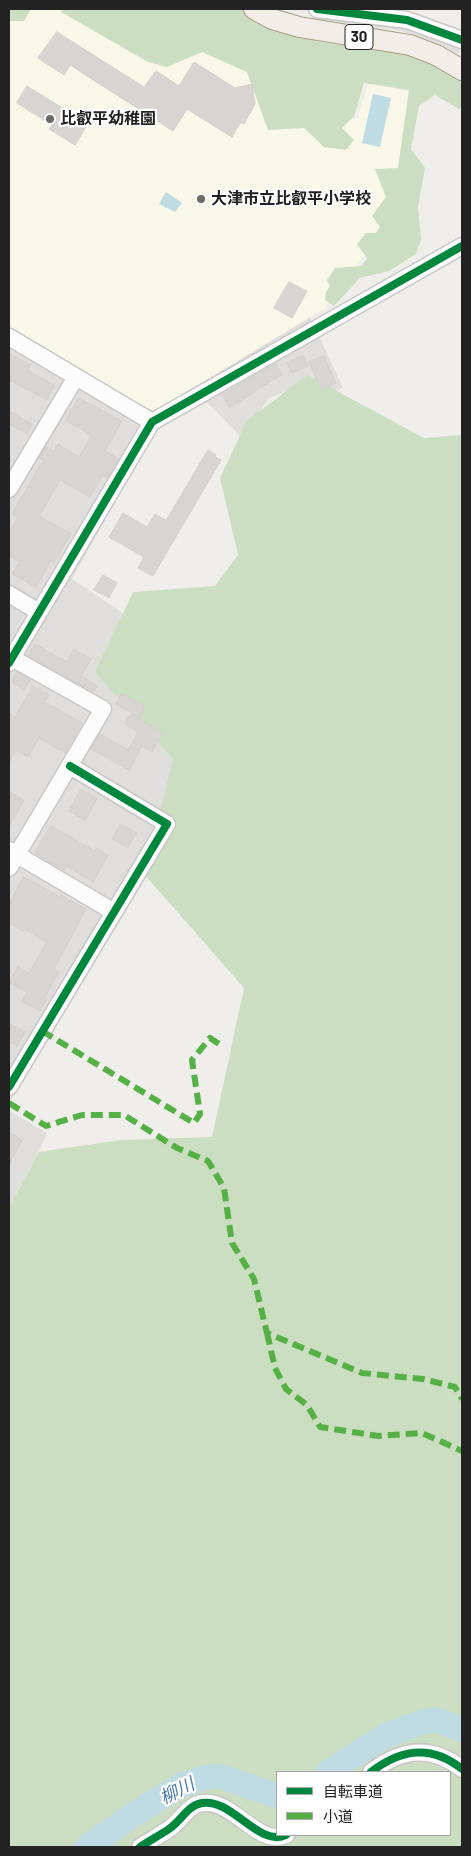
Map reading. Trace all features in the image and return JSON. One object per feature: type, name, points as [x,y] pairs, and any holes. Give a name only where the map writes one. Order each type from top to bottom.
[{"type":"main road","name":"30","points":[[254,9],[272,19],[299,27],[410,45],[436,55],[462,70]]},
{"type":"street","points":[[317,9],[407,20],[460,39]]},
{"type":"street","points":[[114,912],[11,857],[70,766],[104,709],[10,660],[152,422],[462,246]]},
{"type":"street","points":[[9,337],[152,422]]},
{"type":"street","points":[[9,490],[76,377]]},
{"type":"street","points":[[9,594],[39,612]]},
{"type":"street","points":[[9,1087],[167,824],[70,766]]},
{"type":"street","points":[[372,1771],[386,1761],[414,1752],[438,1755],[450,1760],[462,1769]]},
{"type":"street","points":[[140,1847],[171,1828],[187,1811],[201,1803],[211,1802],[229,1810],[267,1835],[275,1838],[282,1836]]},
{"type":"shaded area","name":"大津市立比叡平小学校","points":[[16,9],[118,9],[255,68],[276,130],[358,118],[368,83],[412,92],[401,171],[386,226],[324,309],[154,411],[115,392],[9,329],[9,19]]},
{"type":"shaded area","points":[[317,15],[404,25],[461,48],[458,54],[401,31],[316,19]]},
{"type":"shaded area","points":[[310,317],[343,388],[320,397],[310,380],[268,399],[243,439],[207,402],[156,430],[72,579],[124,614],[190,800],[9,1103],[9,329],[154,411]]},
{"type":"shaded area","points":[[9,1111],[47,1133],[9,1208]]},
{"type":"green space","points":[[9,9],[31,9],[24,21],[9,21]]},
{"type":"green space","points":[[62,9],[242,9],[286,33],[320,42],[414,55],[453,72],[462,80],[462,108],[459,109],[435,95],[419,106],[411,149],[425,168],[418,206],[421,240],[416,254],[389,271],[360,278],[334,306],[325,300],[326,292],[330,286],[327,280],[335,268],[362,266],[367,258],[357,244],[366,233],[376,233],[380,227],[372,216],[386,197],[375,169],[398,168],[409,90],[364,83],[354,116],[342,128],[354,140],[346,150],[324,147],[304,128],[268,130],[247,72],[202,52],[167,67],[148,62],[61,12]]},
{"type":"green space","points":[[307,375],[424,438],[462,435],[462,1847],[9,1847],[9,1208],[39,1152],[121,1140],[212,1137],[244,988],[145,875],[173,759],[95,672],[133,592],[215,586],[238,555],[220,478],[247,421]]},
{"type":"water","points":[[373,94],[391,98],[380,147],[362,143]]},
{"type":"water","points":[[166,192],[182,203],[175,212],[159,204]]},
{"type":"building","points":[[57,32],[144,87],[156,71],[179,86],[194,62],[235,88],[252,84],[255,104],[244,124],[241,122],[232,137],[187,109],[173,131],[70,65],[64,75],[38,58]]},
{"type":"building","points":[[27,86],[88,124],[75,145],[49,129],[52,125],[17,103]]},
{"type":"building","points":[[289,282],[307,291],[292,318],[274,308]]},
{"type":"building","points":[[9,353],[30,365],[27,370],[55,386],[47,400],[9,380]]},
{"type":"building","points":[[303,356],[308,366],[292,373],[287,363]]},
{"type":"building","points":[[324,356],[336,383],[321,389],[309,362]]},
{"type":"building","points":[[276,364],[282,375],[230,407],[222,395]]},
{"type":"building","points":[[79,398],[122,421],[105,451],[119,459],[107,478],[103,475],[90,497],[60,480],[39,516],[71,534],[54,562],[51,560],[36,587],[12,574],[19,562],[9,556],[9,533],[18,517],[12,514],[43,460],[39,458],[46,446],[54,451],[58,444],[79,457],[92,435],[66,421]]},
{"type":"building","points":[[9,411],[32,424],[27,434],[9,424]]},
{"type":"building","points":[[208,450],[221,460],[153,576],[138,568],[144,557],[109,537],[123,513],[147,527],[155,514],[166,520]]},
{"type":"building","points":[[103,575],[117,583],[109,598],[94,590]]},
{"type":"building","points":[[35,644],[67,662],[74,649],[91,659],[81,676],[97,686],[94,692],[29,656]]},
{"type":"building","points":[[17,672],[30,680],[24,690],[12,682]]},
{"type":"building","points":[[33,686],[49,695],[45,702],[82,723],[65,753],[39,738],[28,757],[16,750],[9,763],[9,713],[15,717]]},
{"type":"building","points":[[122,694],[145,706],[139,717],[116,704]]},
{"type":"building","points":[[131,714],[163,733],[152,752],[142,746],[129,770],[91,749],[100,734],[128,750],[138,732],[125,724]]},
{"type":"building","points":[[81,790],[97,799],[85,820],[69,811]]},
{"type":"building","points":[[9,791],[24,800],[9,827]]},
{"type":"building","points":[[121,824],[137,833],[128,848],[113,839]]},
{"type":"building","points":[[51,826],[95,851],[96,848],[108,855],[93,882],[66,866],[64,870],[35,853]]},
{"type":"building","points":[[24,877],[86,909],[54,969],[59,972],[44,998],[47,999],[40,1011],[22,1001],[27,992],[9,982],[18,967],[29,973],[47,942],[9,923],[9,904]]},
{"type":"building","points":[[9,1023],[25,1032],[17,1046],[9,1042]]},
{"type":"building","points":[[9,1132],[22,1140],[9,1164]]},
{"type":"waterway","name":"柳川","points":[[330,1771],[385,1736],[425,1721],[437,1720],[462,1730]]},
{"type":"waterway","name":"柳川","points":[[87,1847],[139,1811],[182,1785],[208,1777],[219,1776],[276,1796]]},
{"type":"marked path","points":[[42,1031],[194,1123],[200,1114],[192,1060],[210,1038],[222,1046]]},
{"type":"marked path","points":[[9,1103],[46,1126],[82,1115],[124,1115],[177,1148],[208,1161],[224,1188],[232,1243],[254,1279],[267,1333],[362,1373],[423,1379],[455,1387],[462,1399]]},
{"type":"marked path","points":[[267,1333],[275,1368],[286,1389],[307,1405],[320,1427],[378,1436],[422,1433],[462,1451]]},
{"type":"cycle path","points":[[317,9],[407,20],[462,40]]},
{"type":"cycle path","points":[[9,663],[152,422],[462,246]]},
{"type":"cycle path","points":[[9,1087],[167,824],[70,766]]},
{"type":"cycle path","points":[[372,1771],[394,1758],[416,1753],[439,1756],[462,1769]]},
{"type":"cycle path","points":[[140,1847],[169,1829],[189,1810],[202,1803],[213,1803],[224,1808],[266,1835],[281,1836]]},
{"type":"place","name":"比叡平幼稚園","points":[[50,119]]},
{"type":"place","name":"大津市立比叡平小学校","points":[[201,199]]}]
